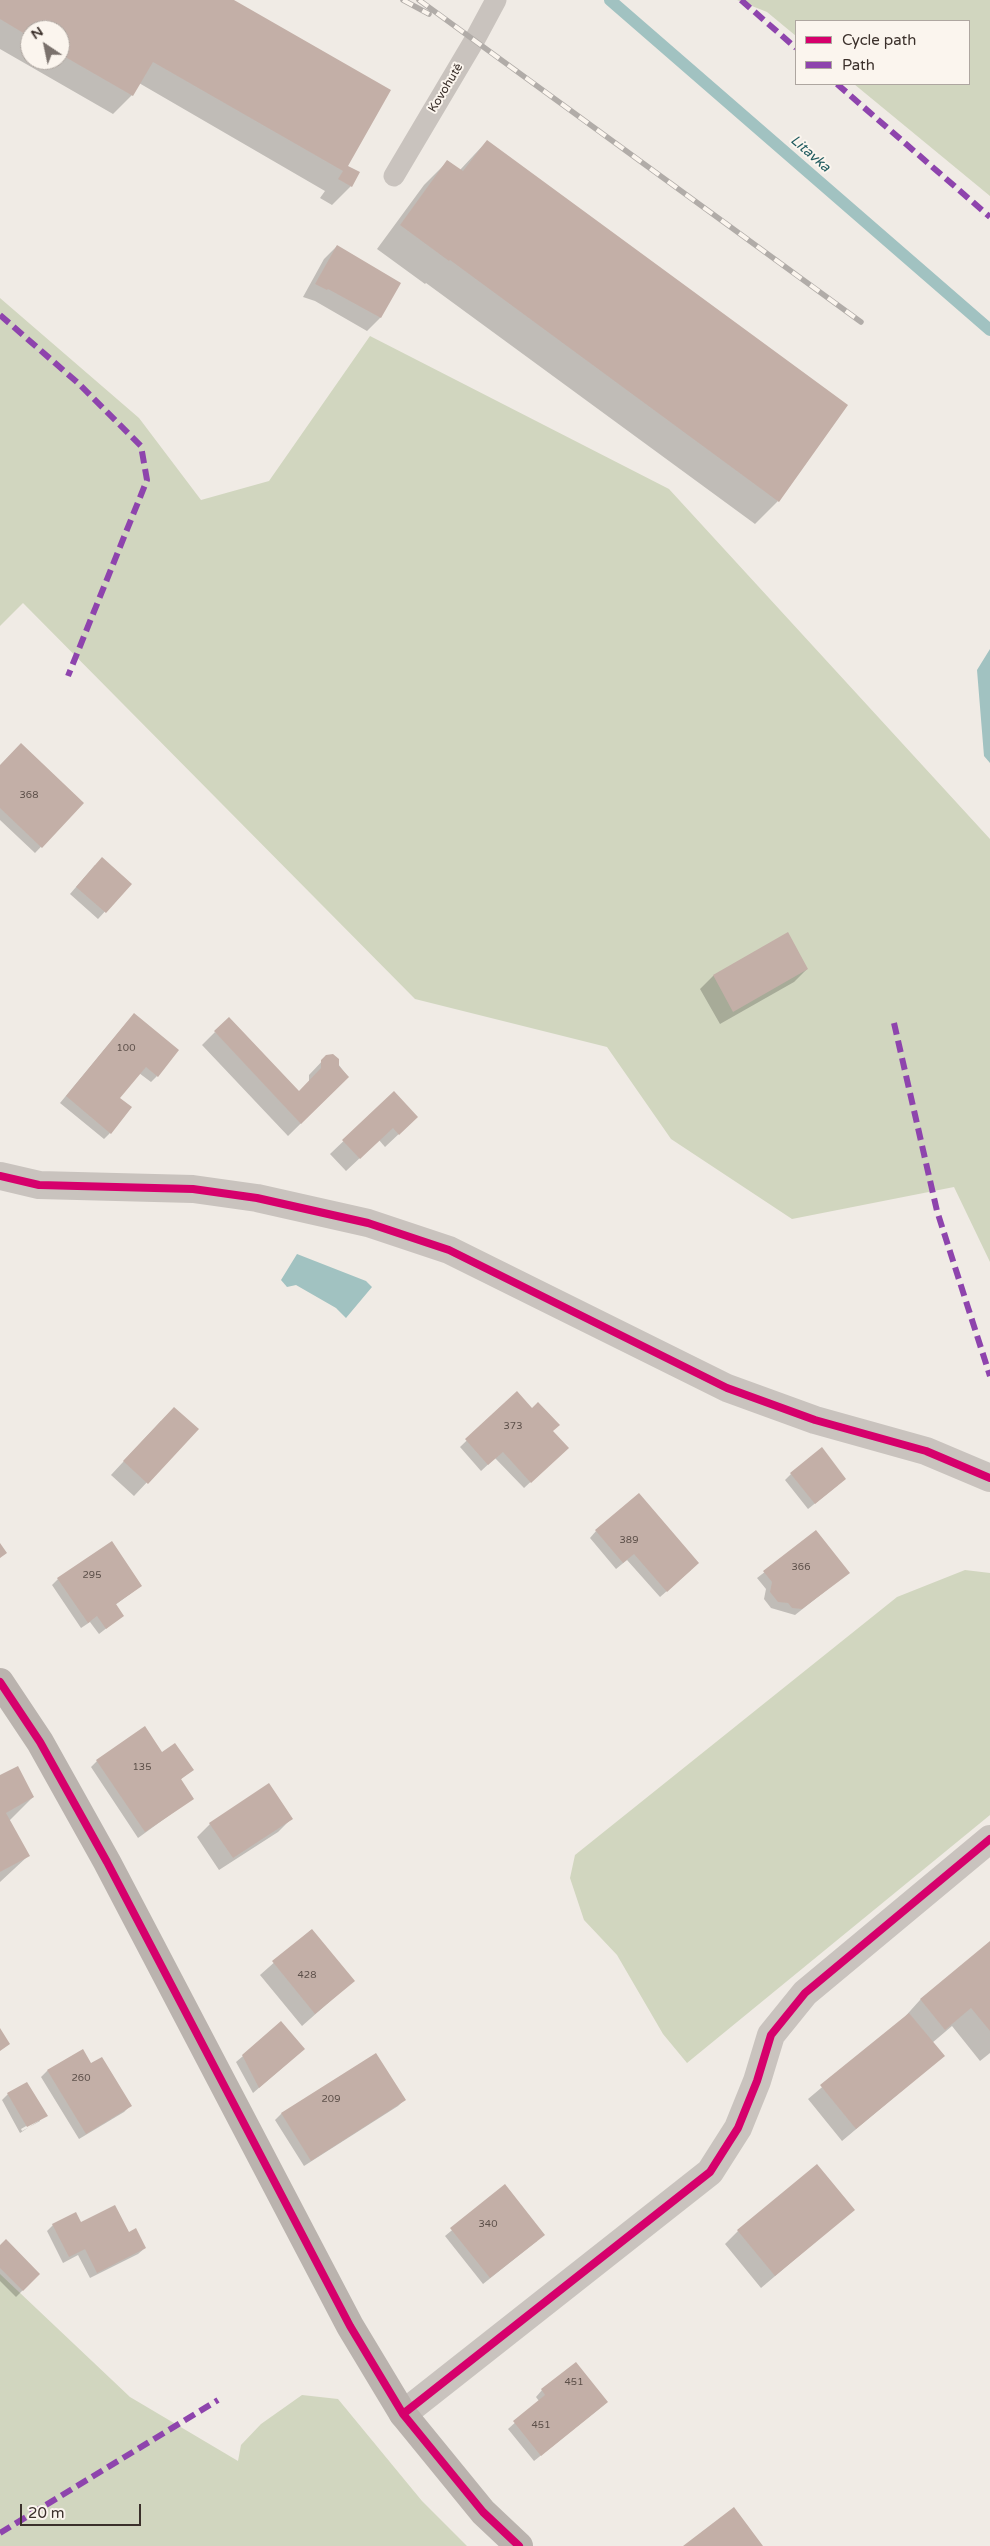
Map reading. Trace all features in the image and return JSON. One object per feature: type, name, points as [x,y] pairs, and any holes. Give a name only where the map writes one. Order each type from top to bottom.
[{"type":"street","points":[[0,1176],[39,1184],[193,1190],[258,1198],[368,1223],[450,1250],[727,1388],[816,1420],[926,1450],[990,1478]]},
{"type":"street","points":[[0,1682],[40,1742],[107,1862],[350,2326],[403,2414],[483,2512],[518,2546]]},
{"type":"street","points":[[403,2414],[710,2172],[738,2128],[757,2081],[771,2035],[805,1993],[990,1839]]},
{"type":"lane","name":"Kovohutě","points":[[394,176],[474,41],[496,0]]},
{"type":"green space","points":[[737,0],[990,0],[990,196],[855,85],[970,85],[970,20],[795,20],[795,35],[767,12]]},
{"type":"green space","points":[[0,298],[139,418],[201,500],[269,481],[370,336],[669,489],[990,839],[990,1262],[954,1187],[792,1219],[671,1139],[607,1047],[415,999],[23,603],[0,626]]},
{"type":"green space","points":[[965,1570],[990,1573],[990,1815],[687,2063],[663,2034],[617,1955],[584,1920],[570,1878],[575,1855],[897,1597]]},
{"type":"green space","points":[[0,2274],[130,2397],[238,2461],[241,2445],[261,2424],[302,2395],[338,2399],[422,2501],[467,2546],[0,2546]]},
{"type":"water","points":[[990,649],[990,763],[984,756],[977,670]]},
{"type":"water","points":[[297,1254],[366,1281],[372,1287],[346,1318],[336,1308],[296,1285],[287,1287],[281,1280]]},
{"type":"building","points":[[0,0],[234,0],[391,90],[348,166],[360,172],[352,187],[338,179],[343,171],[153,62],[133,96],[70,60],[70,20],[20,20],[20,31],[0,19]]},
{"type":"building","points":[[487,140],[848,405],[779,502],[400,225],[447,160],[463,171]]},
{"type":"building","points":[[337,245],[401,283],[381,318],[328,289],[315,284]]},
{"type":"building","points":[[21,743],[84,803],[42,848],[0,808],[0,765]]},
{"type":"building","points":[[102,857],[132,884],[106,913],[76,887]]},
{"type":"building","points":[[788,932],[808,969],[733,1012],[713,975]]},
{"type":"building","points":[[134,1013],[179,1050],[158,1077],[146,1067],[120,1098],[132,1107],[111,1134],[66,1096]]},
{"type":"building","points":[[229,1017],[299,1091],[321,1068],[321,1060],[326,1055],[333,1054],[339,1059],[339,1066],[349,1077],[301,1124],[214,1031]]},
{"type":"building","points":[[394,1091],[418,1117],[399,1135],[393,1128],[360,1159],[342,1140]]},
{"type":"building","points":[[517,1391],[532,1408],[538,1402],[560,1425],[553,1431],[569,1448],[531,1483],[503,1452],[488,1465],[465,1439]]},
{"type":"building","points":[[174,1407],[199,1429],[148,1484],[123,1461]]},
{"type":"building","points":[[822,1447],[846,1479],[815,1504],[790,1473]]},
{"type":"building","points":[[639,1493],[699,1563],[667,1592],[634,1554],[623,1563],[595,1530]]},
{"type":"building","points":[[816,1530],[850,1573],[802,1609],[792,1608],[788,1603],[778,1602],[770,1592],[772,1582],[763,1571]]},
{"type":"building","points":[[112,1541],[142,1586],[116,1604],[124,1616],[106,1629],[97,1616],[88,1623],[57,1578]]},
{"type":"building","points":[[0,1543],[7,1553],[0,1558]]},
{"type":"building","points":[[145,1726],[162,1752],[175,1743],[194,1770],[181,1779],[194,1799],[145,1832],[96,1760]]},
{"type":"building","points":[[18,1766],[34,1797],[6,1813],[30,1856],[0,1872],[0,1775]]},
{"type":"building","points":[[269,1783],[293,1819],[233,1858],[209,1823]]},
{"type":"building","points":[[312,1929],[355,1981],[315,2014],[272,1961]]},
{"type":"building","points":[[990,1941],[990,2031],[971,2008],[945,2030],[920,1999]]},
{"type":"building","points":[[909,2013],[945,2056],[856,2129],[820,2085]]},
{"type":"building","points":[[281,2021],[305,2049],[259,2088],[242,2055]]},
{"type":"building","points":[[0,2028],[10,2044],[0,2051]]},
{"type":"building","points":[[83,2049],[91,2063],[102,2057],[132,2106],[86,2134],[47,2070]]},
{"type":"building","points":[[376,2053],[406,2100],[311,2161],[281,2113]]},
{"type":"building","points":[[27,2082],[48,2116],[27,2127],[7,2093]]},
{"type":"building","points":[[817,2164],[855,2210],[775,2276],[737,2230]]},
{"type":"building","points":[[505,2184],[545,2235],[490,2278],[450,2228]]},
{"type":"building","points":[[115,2205],[129,2232],[136,2228],[146,2248],[97,2273],[85,2249],[69,2257],[52,2224],[76,2212],[81,2222]]},
{"type":"building","points":[[6,2239],[40,2274],[23,2291],[0,2268],[0,2245]]},
{"type":"building","points":[[576,2362],[608,2402],[541,2456],[513,2421],[545,2395],[541,2389]]},
{"type":"building","points":[[734,2507],[763,2546],[683,2546]]},
{"type":"waterway","name":"Litavka","points":[[610,0],[990,330]]},
{"type":"railway","points":[[403,0],[429,14]]},
{"type":"railway","points":[[419,0],[861,322]]},
{"type":"marked path","points":[[741,0],[795,47]]},
{"type":"marked path","points":[[838,85],[990,217]]},
{"type":"marked path","points":[[0,315],[78,383],[141,446],[147,480],[68,676]]},
{"type":"marked path","points":[[894,1023],[937,1211],[990,1376]]},
{"type":"marked path","points":[[0,2533],[218,2400]]},
{"type":"cycle path","points":[[0,1176],[39,1185],[193,1189],[257,1198],[368,1223],[449,1250],[727,1388],[815,1420],[926,1451],[990,1478]]},
{"type":"cycle path","points":[[0,1682],[40,1742],[107,1862],[350,2326],[403,2414],[483,2512],[519,2546]]},
{"type":"cycle path","points":[[403,2414],[710,2172],[738,2128],[757,2081],[771,2035],[805,1993],[990,1839]]}]
